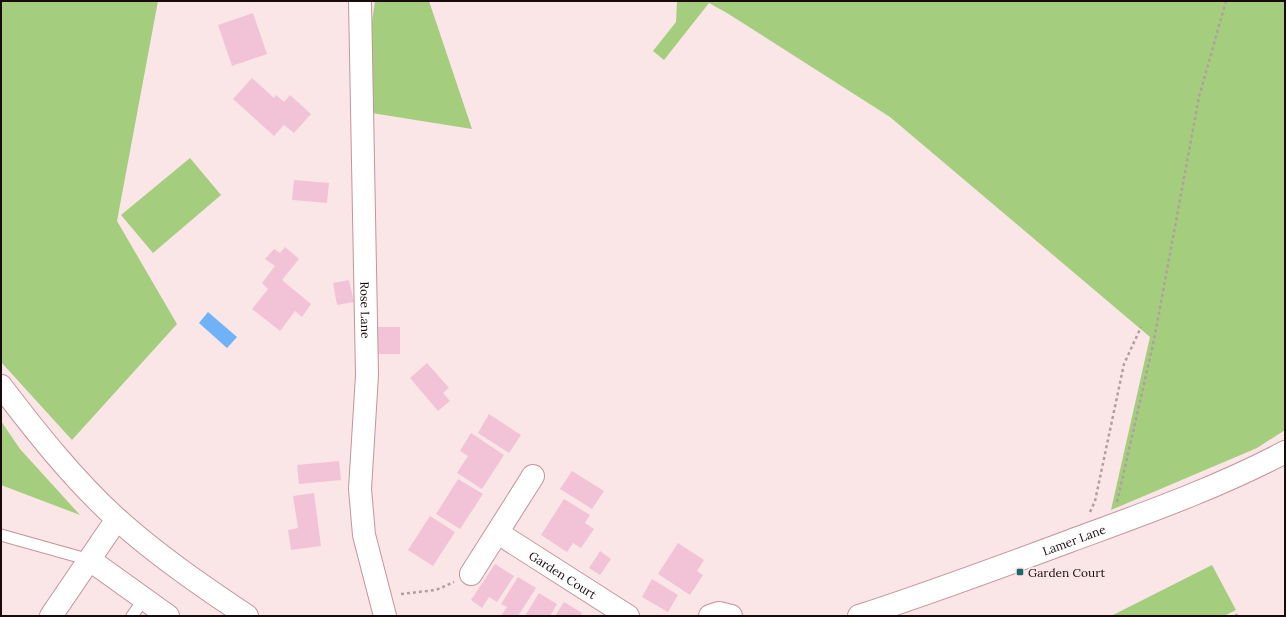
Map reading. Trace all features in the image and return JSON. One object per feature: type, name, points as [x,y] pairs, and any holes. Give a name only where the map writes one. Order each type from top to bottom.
[{"type":"street","name":"Rose Lane","points":[[360,1],[367,375],[360,488],[364,535],[391,608]]},
{"type":"street","points":[[1,386],[43,439],[117,519],[169,562],[247,616]]},
{"type":"street","name":"Lamer Lane","points":[[859,616],[914,598],[1114,525],[1258,466],[1285,452]]},
{"type":"street","points":[[471,574],[533,476]]},
{"type":"street","points":[[50,616],[117,519]]},
{"type":"street","name":"Garden Court","points":[[498,533],[628,616]]},
{"type":"street","points":[[90,560],[138,608],[168,616]]},
{"type":"street","points":[[710,616],[719,613],[731,616]]},
{"type":"lane","points":[[1,535],[90,560]]},
{"type":"path","points":[[1114,525],[1116,509],[1154,340],[1199,97],[1226,1]]},
{"type":"path","points":[[1081,537],[1094,501],[1124,364],[1141,327]]},
{"type":"path","points":[[391,608],[402,594],[436,590],[471,574]]},
{"type":"path","points":[[1235,616],[1239,614]]},
{"type":"green space","points":[[1,1],[158,1],[117,221],[177,324],[72,440],[1,362]]},
{"type":"green space","points":[[375,1],[429,1],[472,129],[359,111]]},
{"type":"green space","points":[[677,1],[1285,1],[1285,430],[1257,448],[1111,510],[1150,337],[890,117],[727,13],[709,3],[664,60],[653,51],[676,22]]},
{"type":"green space","points":[[190,158],[221,195],[153,253],[121,215]]},
{"type":"green space","points":[[1,421],[20,449],[80,515],[1,485]]},
{"type":"green space","points":[[1212,565],[1236,610],[1224,616],[1111,616]]},
{"type":"water","points":[[208,312],[237,337],[227,348],[199,323]]},
{"type":"building","points":[[253,13],[267,54],[232,66],[218,25]]},
{"type":"building","points":[[252,78],[274,98],[276,95],[284,102],[290,95],[311,114],[294,133],[284,125],[274,136],[233,99]]},
{"type":"building","points":[[294,180],[329,183],[327,203],[292,200]]},
{"type":"building","points":[[285,247],[299,259],[282,280],[311,304],[302,317],[295,311],[280,331],[252,309],[268,289],[262,283],[275,266],[265,259],[274,249],[280,253]]},
{"type":"building","points":[[349,280],[354,302],[337,305],[333,283]]},
{"type":"building","points":[[378,327],[400,327],[400,354],[378,354]]},
{"type":"building","points":[[427,363],[449,388],[443,393],[450,401],[438,411],[410,378]]},
{"type":"building","points":[[489,414],[521,435],[509,453],[478,433]]},
{"type":"building","points":[[471,433],[504,455],[482,489],[457,473],[468,456],[460,451]]},
{"type":"building","points":[[339,461],[341,480],[299,484],[297,465]]},
{"type":"building","points":[[572,471],[604,491],[592,509],[560,489]]},
{"type":"building","points":[[458,479],[483,494],[460,529],[436,514]]},
{"type":"building","points":[[314,493],[321,546],[291,550],[288,530],[298,528],[293,496]]},
{"type":"building","points":[[564,499],[590,515],[585,523],[594,529],[581,548],[573,543],[567,552],[541,535]]},
{"type":"building","points":[[430,516],[455,532],[433,566],[408,550]]},
{"type":"building","points":[[678,543],[704,560],[697,571],[703,575],[690,595],[658,574]]},
{"type":"building","points":[[600,551],[611,559],[600,575],[589,568]]},
{"type":"building","points":[[495,564],[514,576],[497,602],[489,597],[482,608],[471,600]]},
{"type":"building","points":[[518,577],[536,588],[518,616],[501,616],[507,607],[501,604]]},
{"type":"building","points":[[652,579],[678,595],[668,612],[642,597]]},
{"type":"building","points":[[539,593],[557,604],[550,616],[525,616]]},
{"type":"building","points":[[564,602],[582,613],[580,616],[555,616]]},
{"type":"place","name":"Garden Court","points":[[1020,572]]}]
